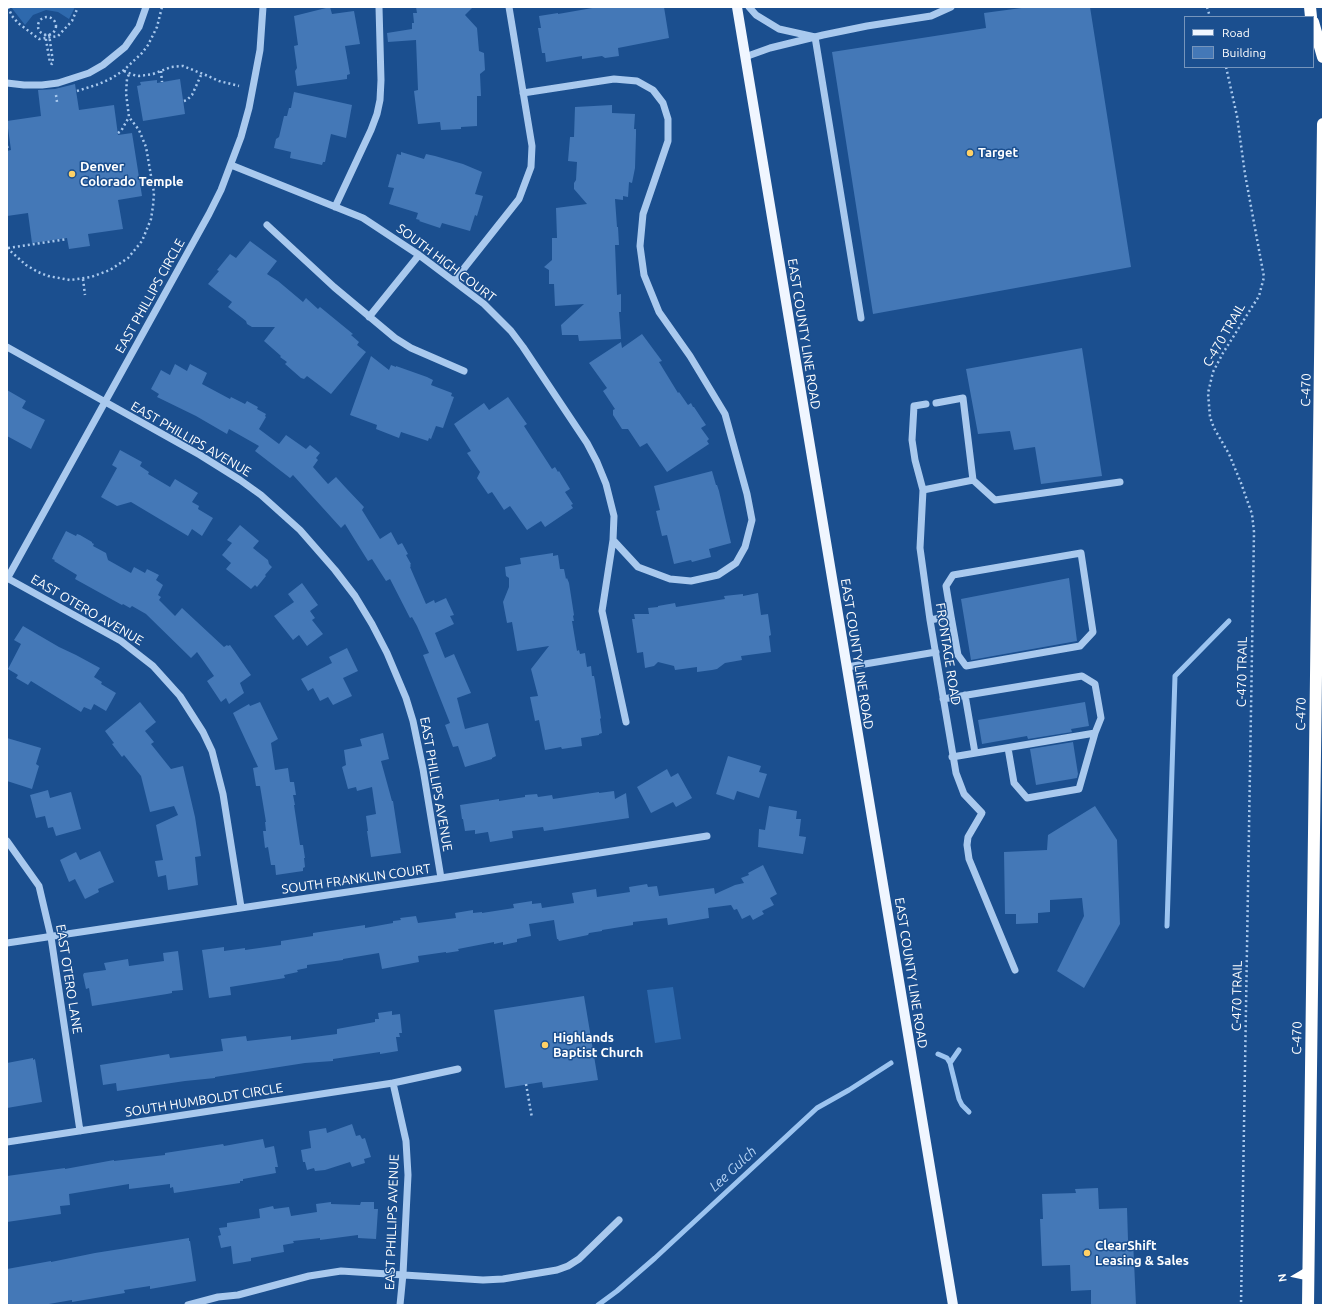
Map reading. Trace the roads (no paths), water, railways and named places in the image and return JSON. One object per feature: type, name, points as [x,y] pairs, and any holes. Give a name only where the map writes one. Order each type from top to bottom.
[{"type":"highway","points":[[1314,26],[1323,57]]},
{"type":"highway","name":"C-470","points":[[1308,1305],[1323,124]]},
{"type":"main road","name":"EAST COUNTY LINE ROAD","points":[[737,7],[953,1305]]},
{"type":"street","points":[[7,83],[42,85],[69,80],[89,73],[103,65],[125,47],[139,27],[146,7]]},
{"type":"street","name":"EAST PHILLIPS CIRCLE","points":[[7,578],[209,214],[231,165],[243,130],[255,79],[260,50],[263,7]]},
{"type":"street","points":[[335,207],[371,130],[380,100],[381,80],[379,7]]},
{"type":"street","points":[[454,281],[519,199],[531,166],[532,146],[509,7]]},
{"type":"street","points":[[749,7],[756,15],[780,29],[815,38]]},
{"type":"street","points":[[745,57],[770,48],[867,26],[931,16],[951,7]]},
{"type":"street","points":[[815,38],[861,318]]},
{"type":"street","points":[[523,93],[614,79],[637,81],[653,90],[663,103],[668,119],[668,141],[643,214],[640,246],[644,275],[659,312],[690,356],[724,414],[747,494],[752,520],[745,547],[736,563],[718,575],[691,581],[670,579],[638,567],[613,540]]},
{"type":"street","name":"SOUTH HIGH COURT","points":[[231,165],[363,218],[420,255],[484,304],[511,331],[523,347],[586,443],[597,462],[606,484],[614,516],[613,540],[602,611],[626,722]]},
{"type":"street","points":[[267,226],[334,287],[395,338],[411,348],[464,371]]},
{"type":"street","points":[[369,317],[420,255]]},
{"type":"street","points":[[7,347],[105,403]]},
{"type":"street","points":[[936,403],[963,398],[973,480],[995,500],[1120,482]]},
{"type":"street","name":"EAST PHILLIPS AVENUE","points":[[105,403],[206,458],[261,495],[309,539],[354,596],[372,624],[387,652],[406,698],[413,721],[423,769],[441,878]]},
{"type":"street","name":"FRONTAGE ROAD","points":[[926,404],[914,406],[912,440],[915,460],[923,490],[920,548],[930,620],[952,757],[958,780],[960,787],[968,799],[982,813],[968,837],[969,859],[1015,970]]},
{"type":"street","points":[[923,490],[973,480]]},
{"type":"street","points":[[1081,553],[1093,632],[1080,646],[966,666],[958,655],[951,616],[946,586],[953,575],[1081,553]]},
{"type":"street","name":"EAST OTERO AVENUE","points":[[7,578],[121,641],[153,666],[180,696],[192,714],[212,751],[223,794],[241,907]]},
{"type":"street","points":[[930,620],[951,616]]},
{"type":"street","points":[[846,667],[936,652]]},
{"type":"street","points":[[943,699],[1082,676],[1095,684],[1101,718],[1095,733],[1079,789],[1027,798],[1014,783],[1008,748]]},
{"type":"street","points":[[965,695],[975,753]]},
{"type":"street","points":[[952,757],[1095,733]]},
{"type":"street","name":"SOUTH FRANKLIN COURT","points":[[7,943],[441,878],[707,836]]},
{"type":"street","name":"EAST OTERO LANE","points":[[7,841],[39,886],[51,937],[80,1131]]},
{"type":"street","name":"SOUTH HUMBOLDT CIRCLE","points":[[7,1142],[393,1083],[458,1069]]},
{"type":"street","name":"EAST PHILLIPS AVENUE","points":[[393,1083],[406,1141],[408,1176],[400,1305]]},
{"type":"street","points":[[188,1305],[218,1296],[238,1295],[309,1276],[341,1271],[483,1280],[503,1279],[557,1270],[568,1266],[578,1259],[619,1220]]},
{"type":"waterway","points":[[1167,926],[1175,676],[1229,621]]},
{"type":"waterway","name":"Lee Gulch","points":[[950,1063],[959,1050]]},
{"type":"waterway","name":"Lee Gulch","points":[[938,1054],[947,1058],[950,1063],[959,1099],[962,1105],[969,1112]]},
{"type":"waterway","name":"Lee Gulch","points":[[598,1305],[617,1291],[655,1258],[817,1108],[849,1090],[891,1063]]},
{"type":"place","name":"Target","points":[[970,153]]},
{"type":"place","name":"Denver Colorado Temple","points":[[72,174]]},
{"type":"place","name":"Highlands Baptist Church","points":[[545,1045]]},
{"type":"place","name":"ClearShift Leasing & Sales","points":[[1087,1253]]}]
